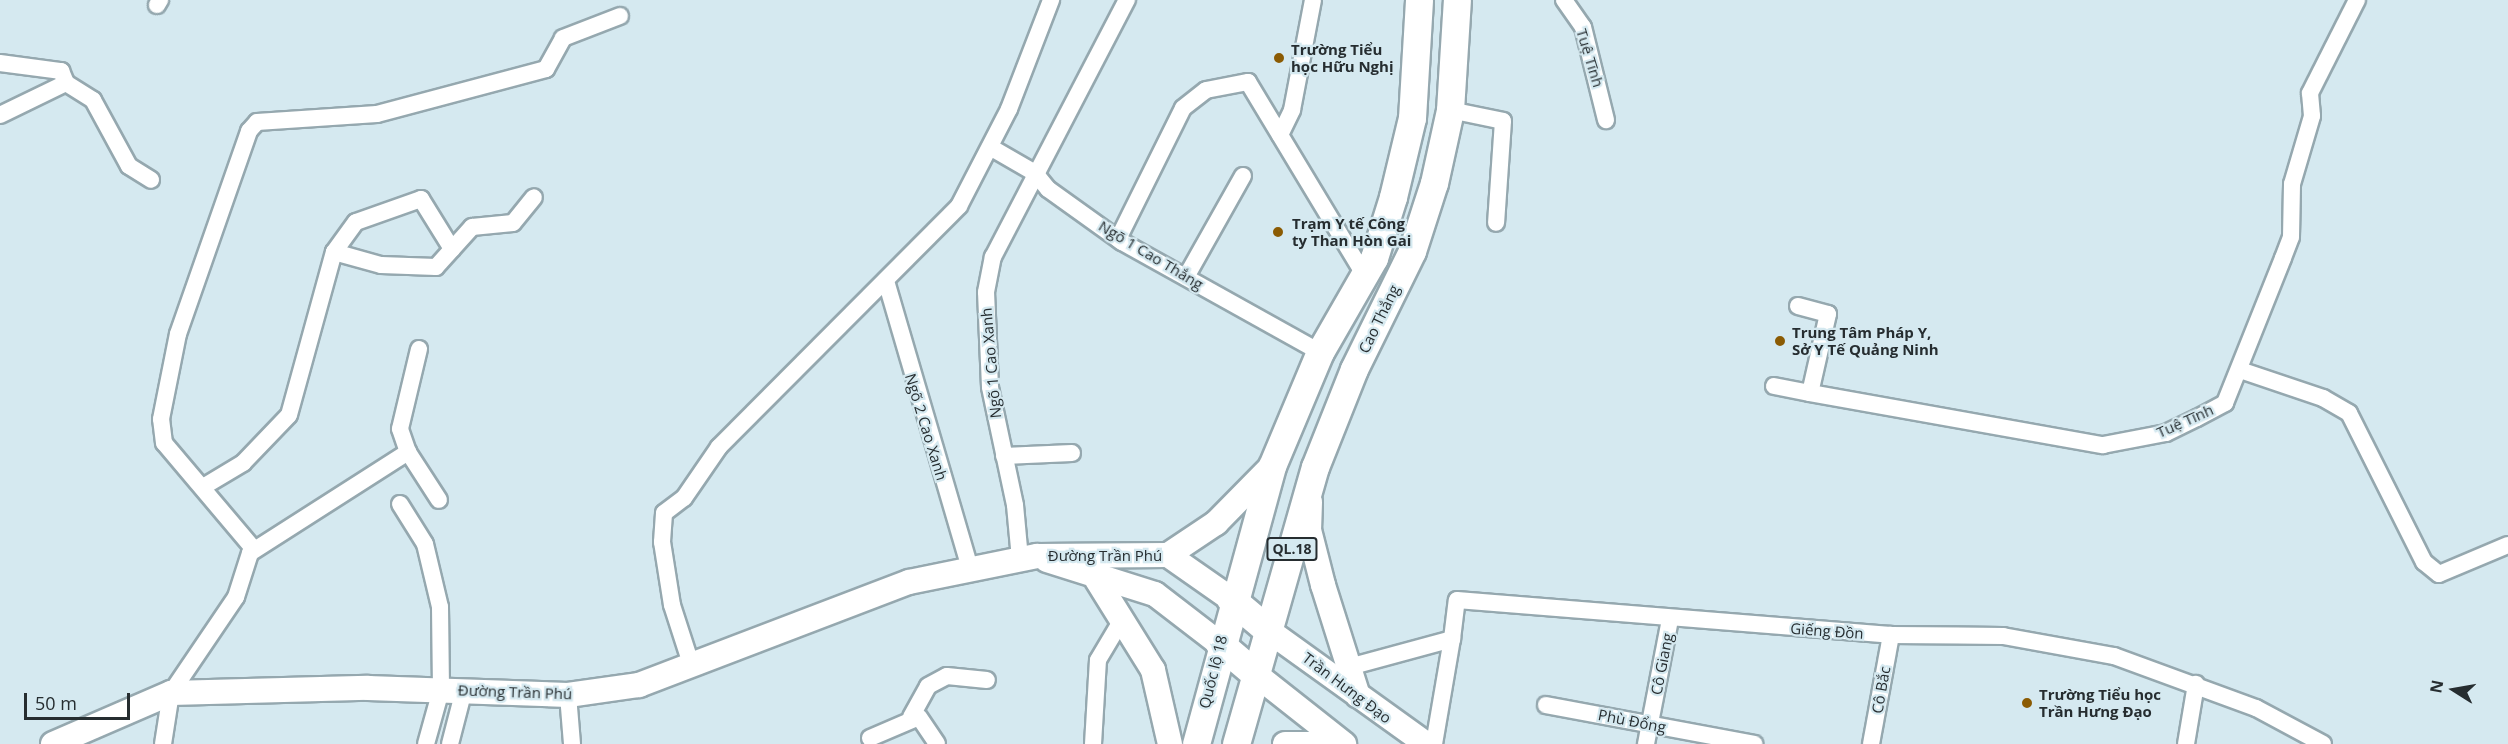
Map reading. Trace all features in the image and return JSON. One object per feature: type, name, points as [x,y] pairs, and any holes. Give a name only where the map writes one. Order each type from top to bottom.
[{"type":"highway","points":[[1231,599],[1269,631]]},
{"type":"highway","points":[[1220,644],[1254,673]]},
{"type":"main road","name":"Cao Thắng","points":[[1231,599],[1272,466],[1320,352],[1365,276],[1393,197],[1412,118],[1419,0]]},
{"type":"main road","name":"Cao Thắng","points":[[1269,631],[1315,467],[1354,369],[1412,251],[1450,110],[1457,0]]},
{"type":"main road","points":[[1168,555],[1216,523],[1272,466]]},
{"type":"main road","points":[[1315,467],[1309,530],[1358,696]]},
{"type":"main road","name":"Đường Trần Phú","points":[[53,744],[171,693],[452,690],[568,695],[639,685],[692,667],[909,582],[1028,558],[1168,555],[1231,599]]},
{"type":"main road","name":"Đường Trần Phú","points":[[1028,558],[1096,580],[1155,594],[1220,644]]},
{"type":"main road","points":[[1096,580],[1123,618],[1153,670],[1170,744]]},
{"type":"main road","name":"Quốc lộ 18","points":[[1196,744],[1231,599]]},
{"type":"main road","name":"QL.18","points":[[1236,744],[1254,673],[1269,631]]},
{"type":"main road","name":"Trần Hưng Đạo","points":[[1269,631],[1426,744]]},
{"type":"main road","points":[[1254,673],[1344,744]]},
{"type":"main road","points":[[1285,744],[1338,744]]},
{"type":"street","points":[[692,667],[672,605],[662,542],[664,513],[684,498],[719,447],[959,206],[990,147],[1051,0]]},
{"type":"street","name":"Ngõ 1 Cao Xanh","points":[[1028,558],[990,387],[986,292],[993,257],[1038,177],[1127,0]]},
{"type":"street","points":[[1280,135],[1292,110],[1313,0]]},
{"type":"street","name":"Tuệ Tĩnh","points":[[1564,0],[1583,27],[1605,120]]},
{"type":"street","name":"Tuệ Tĩnh","points":[[1774,386],[2103,445],[2166,433],[2225,403],[2291,237],[2292,184],[2312,116],[2310,93],[2357,0]]},
{"type":"street","points":[[250,553],[239,527],[165,443],[161,419],[166,381],[249,131],[258,122],[377,114],[546,69],[563,38],[620,16]]},
{"type":"street","points":[[0,63],[43,65],[61,71],[66,83],[93,100],[129,166],[151,180]]},
{"type":"street","points":[[1118,239],[1192,99],[1235,81],[1248,82],[1365,276]]},
{"type":"street","points":[[0,115],[66,83]]},
{"type":"street","points":[[1450,110],[1503,121],[1496,223]]},
{"type":"street","name":"Ngõ 1 Cao Thắng","points":[[990,147],[1038,177],[1118,239],[1320,352]]},
{"type":"street","points":[[1186,277],[1243,176]]},
{"type":"street","points":[[334,252],[422,270],[436,267],[472,227],[513,223],[534,197]]},
{"type":"street","points":[[203,487],[243,463],[289,415],[334,252],[361,218],[421,199],[452,249]]},
{"type":"street","name":"Ngõ 2 Cao Xanh","points":[[886,281],[971,571]]},
{"type":"street","points":[[1798,306],[1828,314],[1810,393]]},
{"type":"street","points":[[419,349],[400,429],[408,452],[439,500]]},
{"type":"street","points":[[2240,370],[2323,398],[2349,413],[2424,562],[2439,574],[2508,545]]},
{"type":"street","points":[[163,744],[171,693],[236,597],[250,553],[408,452]]},
{"type":"street","points":[[1004,456],[1072,453]]},
{"type":"street","points":[[400,504],[424,544],[440,607],[452,690],[450,744]]},
{"type":"street","name":"Giếng Đồn","points":[[1452,639],[1457,600],[1891,636],[2003,636],[2114,656],[2196,684],[2323,744]]},
{"type":"street","points":[[1093,744],[1098,660],[1123,618]]},
{"type":"street","name":"Cô Giang","points":[[1646,744],[1670,619]]},
{"type":"street","name":"Cô Bắc","points":[[1871,744],[1891,636]]},
{"type":"street","points":[[1350,667],[1452,639],[1434,744]]},
{"type":"street","points":[[870,738],[911,717],[928,686],[947,676],[987,680]]},
{"type":"street","points":[[2186,744],[2196,684]]},
{"type":"street","points":[[426,744],[452,690]]},
{"type":"street","points":[[568,695],[572,744]]},
{"type":"street","name":"Phù Đổng","points":[[1546,705],[1754,744]]},
{"type":"street","points":[[911,717],[926,721],[936,744]]},
{"type":"place","name":"Trường Tiểu học Hữu Nghị","points":[[1279,58]]},
{"type":"place","name":"Trạm Y tế Công ty Than Hòn Gai","points":[[1278,232]]},
{"type":"place","name":"Trung Tâm Pháp Y, Sở Y Tế Quảng Ninh","points":[[1780,341]]},
{"type":"place","name":"Trường Tiểu học Trần Hưng Đạo","points":[[2027,703]]}]
